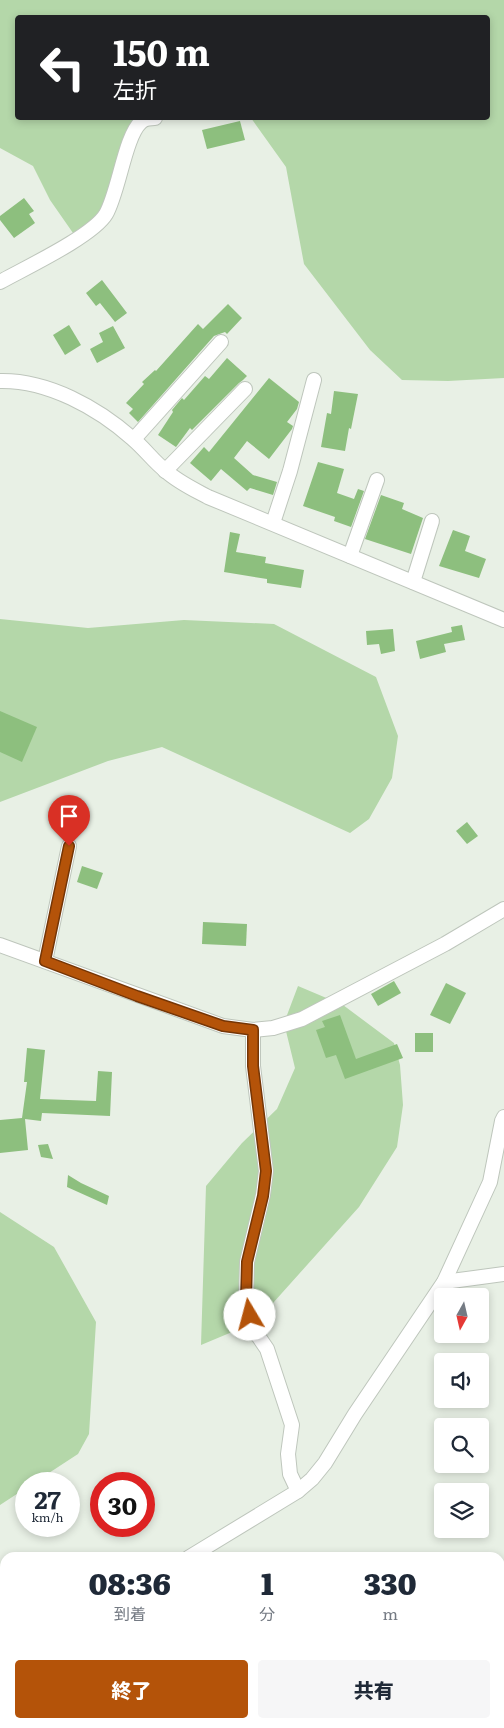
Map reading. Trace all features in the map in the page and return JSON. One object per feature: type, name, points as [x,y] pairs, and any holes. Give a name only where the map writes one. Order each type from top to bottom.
[{"type":"street","points":[[0,282],[89,232],[106,215],[116,191],[134,130],[143,120]]},
{"type":"street","points":[[134,439],[221,342]]},
{"type":"street","points":[[272,523],[290,472],[314,380]]},
{"type":"street","points":[[0,381],[13,381],[55,391],[93,408],[134,439],[165,471],[183,484],[208,497],[504,620]]},
{"type":"street","points":[[165,471],[245,389]]},
{"type":"street","points":[[350,556],[377,480]]},
{"type":"street","points":[[412,582],[432,521]]},
{"type":"street","points":[[45,961],[69,846]]},
{"type":"street","points":[[0,945],[223,1026],[253,1030],[273,1028],[302,1019],[445,944],[504,909]]},
{"type":"street","points":[[253,1030],[253,1066],[266,1171],[263,1196],[247,1262],[246,1301],[254,1330],[267,1349],[292,1425],[288,1454],[289,1467],[290,1474],[298,1491]]},
{"type":"street","points":[[198,1552],[298,1491],[312,1480],[325,1463],[355,1414],[444,1282],[490,1182],[504,1116]]},
{"type":"street","points":[[444,1282],[504,1274]]},
{"type":"green space","points":[[0,0],[504,0],[504,378],[448,381],[402,380],[370,350],[304,264],[286,167],[252,120],[490,120],[490,15],[15,15],[15,120],[138,120],[109,192],[96,218],[73,233],[50,200],[33,166],[0,148]]},
{"type":"green space","points":[[0,619],[88,628],[184,620],[274,624],[376,677],[398,736],[392,778],[369,819],[350,833],[162,747],[108,761],[0,802]]},
{"type":"green space","points":[[298,986],[343,1005],[394,1043],[400,1065],[403,1105],[397,1147],[359,1207],[256,1322],[201,1345],[206,1186],[242,1143],[277,1109],[295,1068],[284,1023]]},
{"type":"green space","points":[[0,1212],[54,1247],[96,1322],[89,1434],[78,1454],[50,1472],[15,1472],[15,1495],[0,1505]]},
{"type":"building","points":[[240,121],[245,140],[207,149],[202,130]]},
{"type":"building","points":[[24,198],[34,211],[29,214],[35,223],[14,238],[0,220],[0,216]]},
{"type":"building","points":[[102,280],[127,313],[115,322],[100,303],[96,306],[86,293]]},
{"type":"building","points":[[228,304],[242,318],[227,334],[225,332],[214,336],[138,422],[129,413],[133,409],[126,403],[144,384],[142,382],[156,371],[198,324],[203,329]]},
{"type":"building","points":[[69,325],[81,345],[65,355],[53,335]]},
{"type":"building","points":[[113,326],[125,348],[97,363],[90,349],[103,342],[99,333]]},
{"type":"building","points":[[227,358],[247,376],[192,430],[190,428],[176,447],[158,435],[173,412],[172,410],[182,398],[184,400],[205,376],[209,379]]},
{"type":"building","points":[[269,378],[299,402],[297,409],[287,422],[293,426],[292,429],[269,459],[247,441],[234,458],[253,475],[277,482],[273,495],[250,488],[247,491],[221,469],[211,481],[190,463],[204,447],[209,452]]},
{"type":"building","points":[[334,391],[358,394],[345,451],[321,447],[327,413],[331,414]]},
{"type":"building","points":[[318,462],[344,469],[337,493],[354,499],[358,489],[364,491],[351,527],[334,521],[335,517],[303,506]]},
{"type":"building","points":[[381,495],[404,503],[402,509],[423,518],[411,554],[365,539]]},
{"type":"building","points":[[453,530],[470,536],[465,551],[486,559],[479,578],[439,566]]},
{"type":"building","points":[[230,532],[240,534],[236,552],[266,557],[265,563],[304,570],[301,588],[267,583],[267,579],[224,572]]},
{"type":"building","points":[[462,625],[465,640],[444,644],[446,652],[420,659],[416,641],[452,632],[451,627]]},
{"type":"building","points":[[393,629],[395,651],[381,654],[379,644],[367,645],[366,631]]},
{"type":"building","points":[[0,711],[37,727],[22,762],[0,752]]},
{"type":"building","points":[[467,822],[478,836],[467,844],[456,831]]},
{"type":"building","points":[[82,866],[103,873],[97,889],[77,882]]},
{"type":"building","points":[[203,922],[247,924],[246,946],[202,944]]},
{"type":"building","points":[[394,981],[401,993],[378,1006],[371,994]]},
{"type":"building","points":[[446,983],[466,993],[450,1024],[430,1015]]},
{"type":"building","points":[[340,1015],[356,1059],[397,1044],[403,1058],[345,1079],[336,1055],[326,1058],[316,1030],[325,1027],[322,1021]]},
{"type":"building","points":[[415,1033],[433,1033],[433,1052],[415,1052]]},
{"type":"building","points":[[27,1048],[45,1050],[40,1099],[96,1101],[98,1071],[112,1072],[110,1116],[42,1113],[41,1121],[25,1119],[28,1150],[0,1153],[0,1120],[22,1118],[27,1082],[24,1082]]},
{"type":"building","points":[[48,1144],[53,1159],[41,1157],[38,1145]]},
{"type":"building","points":[[68,1175],[109,1196],[107,1205],[67,1187]]},
{"type":"route","points":[[69,846],[45,961],[223,1026],[253,1030],[253,1066],[266,1171],[263,1196],[247,1262],[246,1301],[250,1315]]}]
